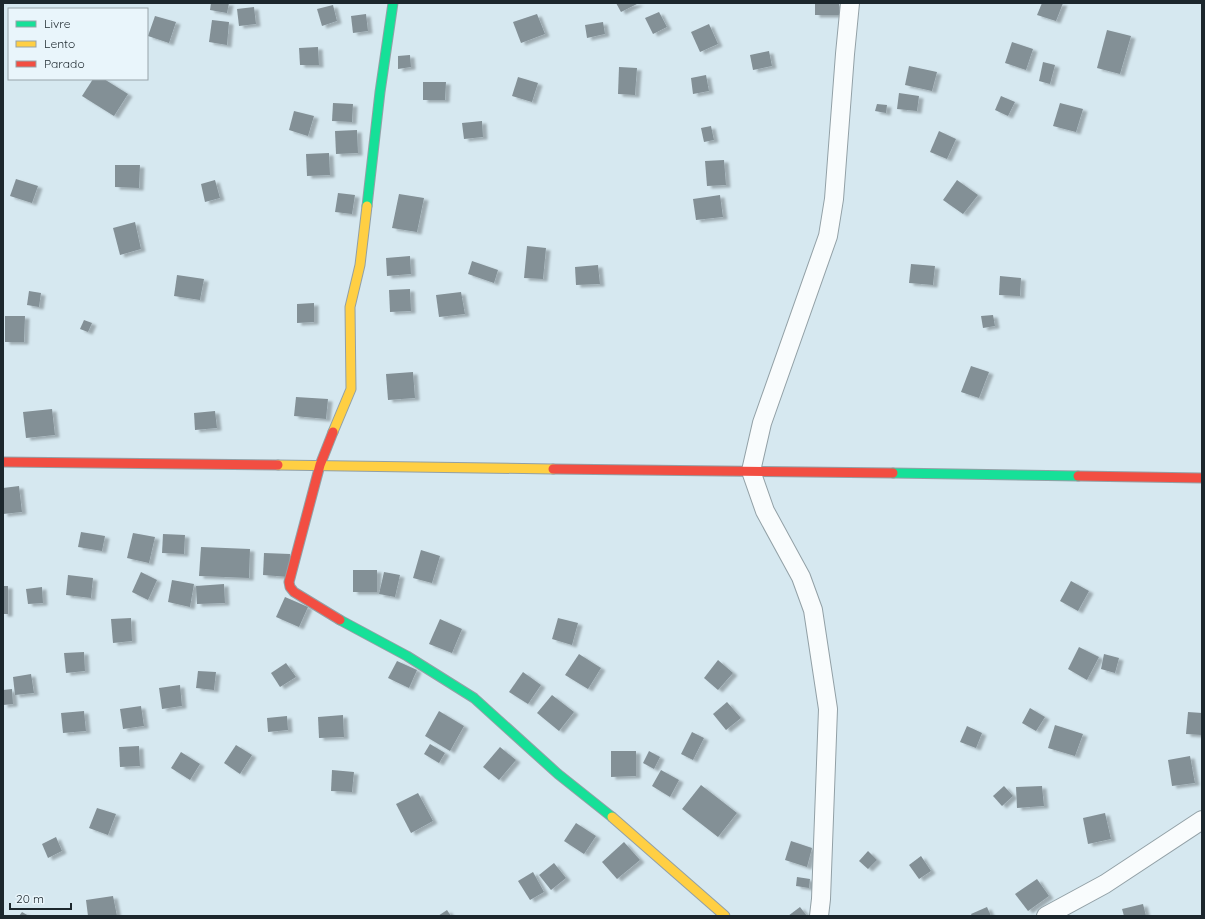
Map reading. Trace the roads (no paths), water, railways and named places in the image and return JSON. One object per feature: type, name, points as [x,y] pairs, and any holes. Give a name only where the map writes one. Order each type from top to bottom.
[{"type":"street","points":[[393,3],[380,92],[360,265],[350,307],[351,389],[320,465],[289,582],[290,587],[294,592],[338,619],[407,656],[474,698],[558,774],[615,819],[726,916]]},
{"type":"street","points":[[819,916],[821,899],[828,709],[813,610],[801,577],[765,511],[751,471],[762,423],[828,236],[834,199],[850,3]]},
{"type":"street","points":[[3,462],[320,465],[1202,478]]},
{"type":"street","points":[[1046,916],[1105,884],[1202,820]]}]
